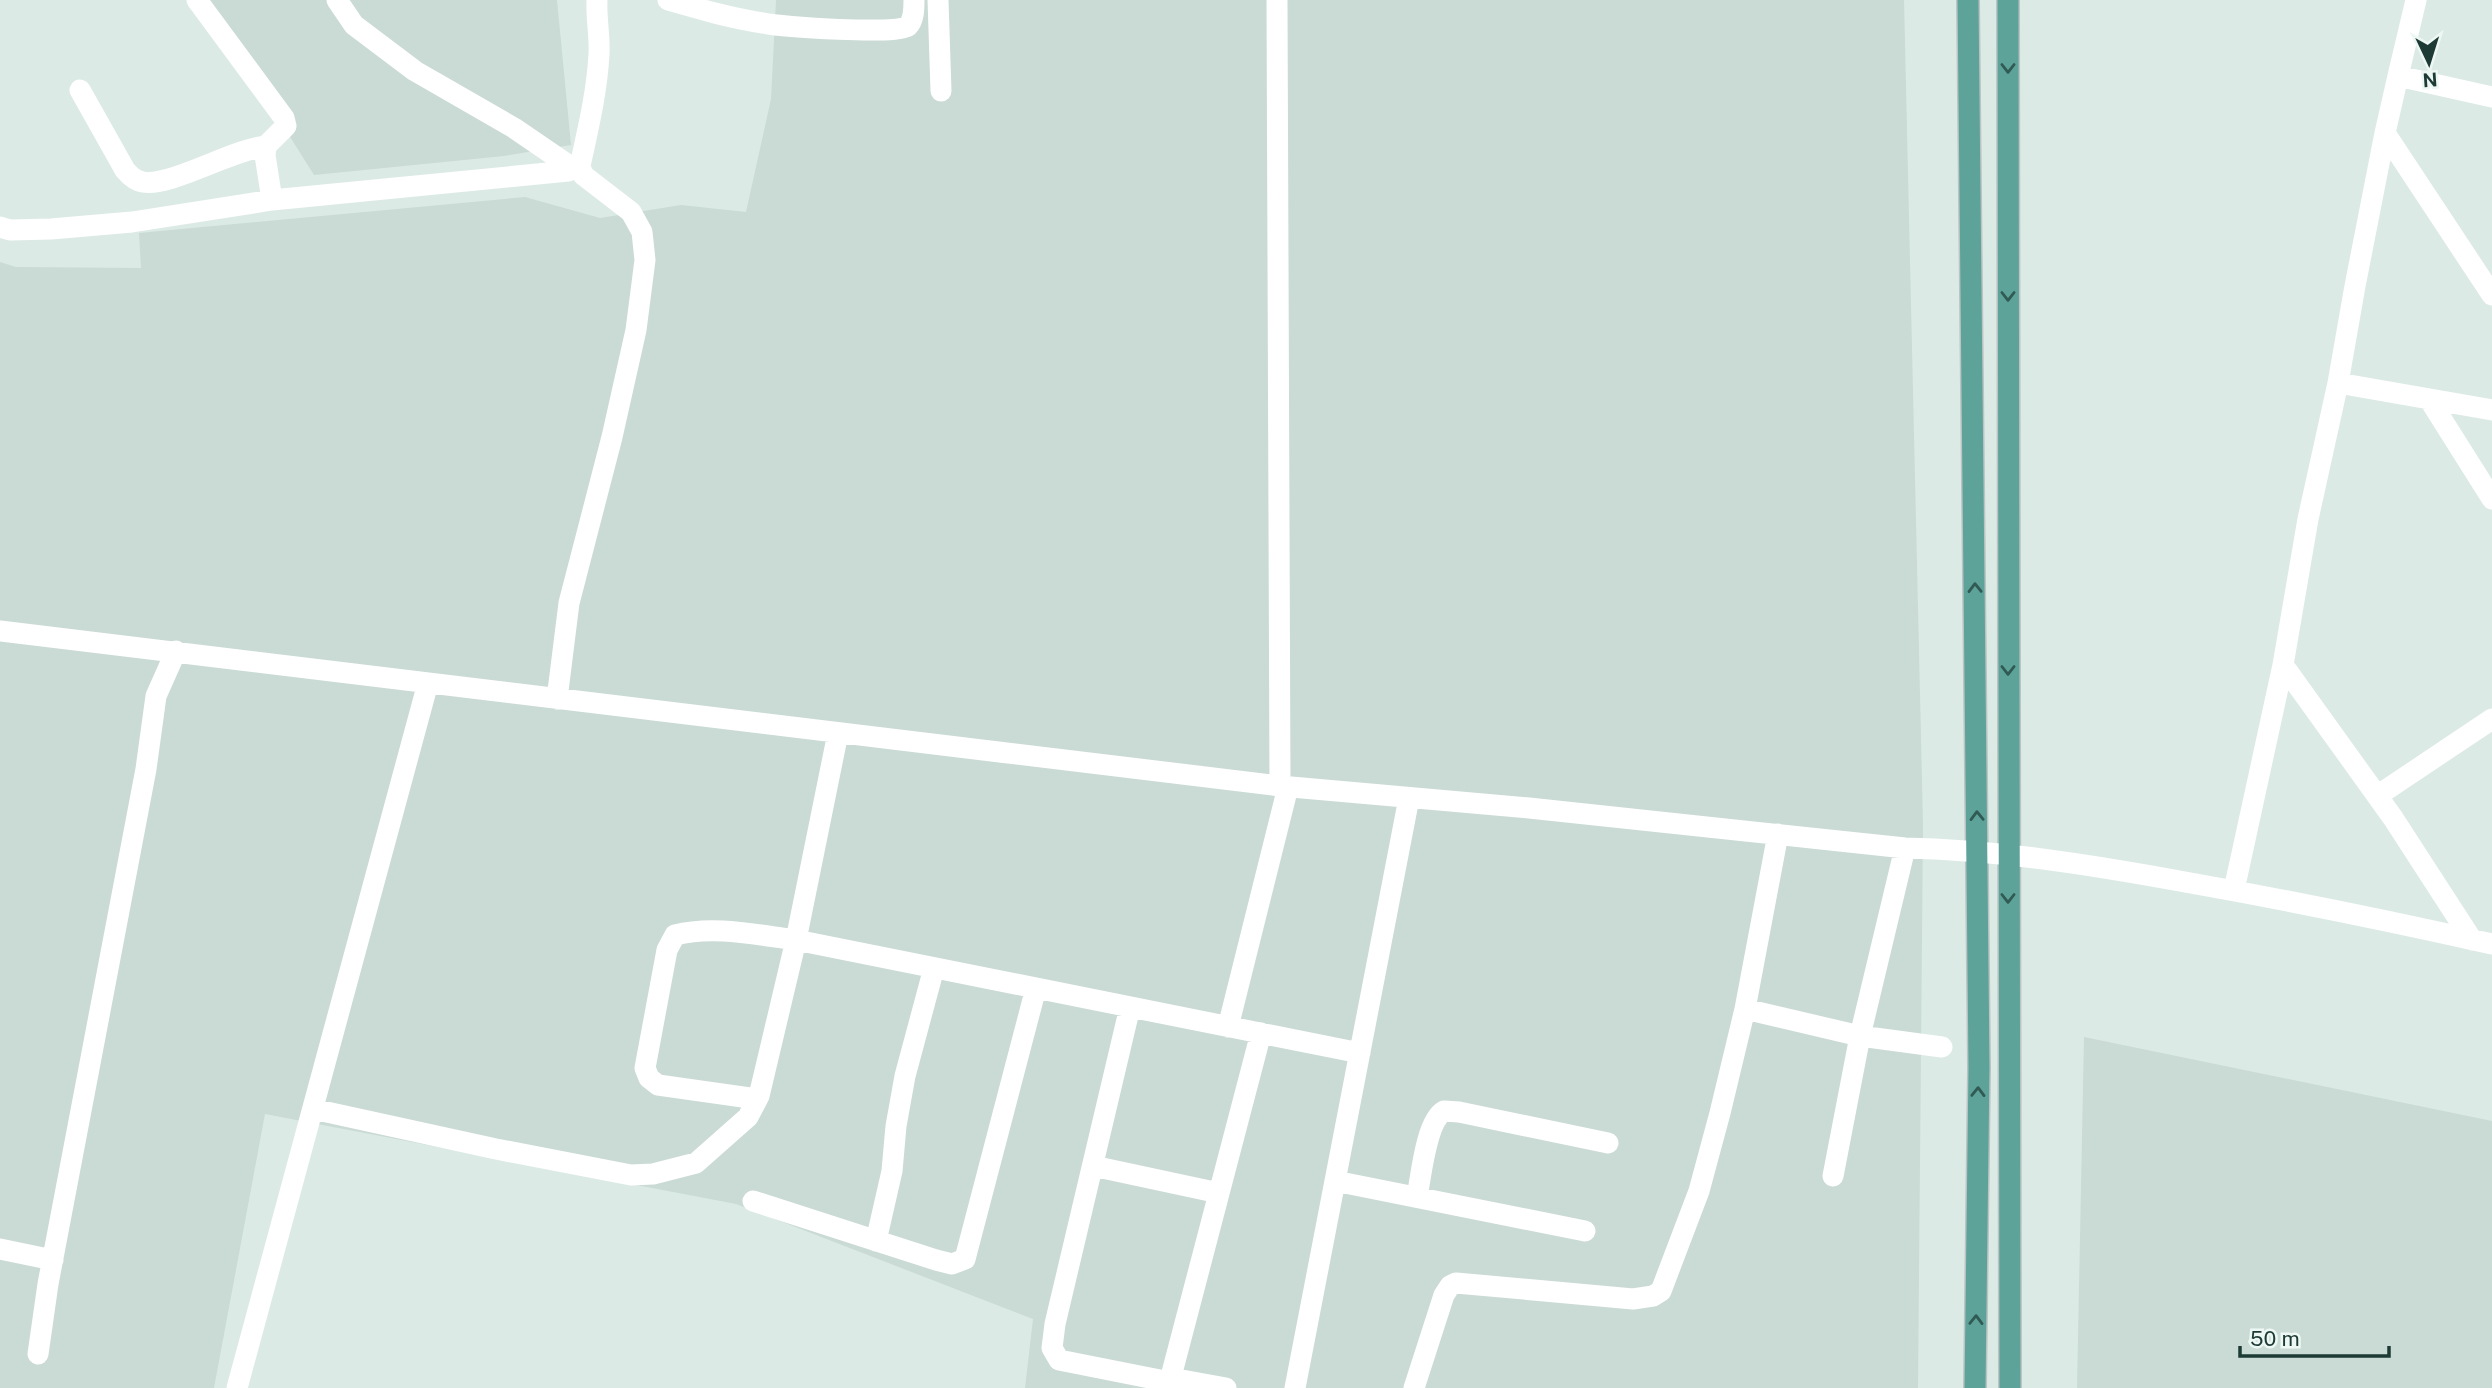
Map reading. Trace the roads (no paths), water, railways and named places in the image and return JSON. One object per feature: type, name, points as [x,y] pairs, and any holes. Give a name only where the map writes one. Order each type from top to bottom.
[{"type":"main road","points":[[1968,0],[1979,1067],[1975,1388]]},
{"type":"main road","points":[[2008,0],[2010,1388]]},
{"type":"street","points":[[197,0],[284,118],[286,126],[266,146],[272,201]]},
{"type":"street","points":[[337,0],[354,25],[415,71],[577,168],[631,212],[642,232],[645,260],[630,356],[569,603],[557,699]]},
{"type":"street","points":[[577,168],[596,89],[599,51],[597,0]]},
{"type":"street","points":[[667,0],[774,25],[887,31],[904,29],[909,25],[914,13],[914,0]]},
{"type":"street","points":[[938,0],[941,91]]},
{"type":"street","points":[[1228,1027],[1284,787],[1277,0]]},
{"type":"street","points":[[2234,890],[2283,666],[2308,519],[2338,383],[2385,133],[2416,0]]},
{"type":"street","points":[[2398,76],[2492,97]]},
{"type":"street","points":[[80,90],[125,170],[144,183],[166,180],[250,147],[266,146]]},
{"type":"street","points":[[2385,133],[2492,295]]},
{"type":"street","points":[[0,228],[51,229],[132,222],[272,201],[568,172],[577,168]]},
{"type":"street","points":[[2338,383],[2492,410]]},
{"type":"street","points":[[2429,399],[2492,499]]},
{"type":"street","points":[[1,637],[176,651],[1284,787],[1529,808],[1905,848],[2008,855],[2234,890],[2482,942]]},
{"type":"street","points":[[38,1354],[53,1260],[146,768],[156,696],[176,651]]},
{"type":"street","points":[[2283,666],[2482,942]]},
{"type":"street","points":[[237,1388],[428,683]]},
{"type":"street","points":[[2377,796],[2492,719]]},
{"type":"street","points":[[313,1109],[631,1175],[653,1174],[696,1163],[748,1116],[757,1099],[796,940],[838,733]]},
{"type":"street","points":[[1300,1387],[1335,1181],[1409,798]]},
{"type":"street","points":[[1414,1388],[1444,1295],[1450,1286],[1456,1283],[1633,1299],[1653,1296],[1661,1291],[1699,1191],[1745,1009],[1778,834]]},
{"type":"street","points":[[1833,1176],[1860,1035],[1905,848]]},
{"type":"street","points":[[757,1099],[658,1085],[649,1079],[645,1068],[667,950],[675,935],[694,930],[723,931],[796,940],[1360,1053]]},
{"type":"street","points":[[876,1241],[892,1171],[896,1126],[905,1076],[934,968]]},
{"type":"street","points":[[753,1201],[952,1264],[965,1259],[1036,988]]},
{"type":"street","points":[[1130,1007],[1055,1324],[1052,1348],[1059,1360],[1170,1383],[1226,1388]]},
{"type":"street","points":[[1745,1009],[1860,1035],[1941,1047]]},
{"type":"street","points":[[1170,1383],[1261,1033]]},
{"type":"street","points":[[1417,1197],[1429,1135],[1434,1120],[1444,1111],[1608,1143]]},
{"type":"street","points":[[1093,1166],[1219,1193]]},
{"type":"street","points":[[1335,1181],[1585,1231]]},
{"type":"street","points":[[0,1249],[53,1260]]}]
